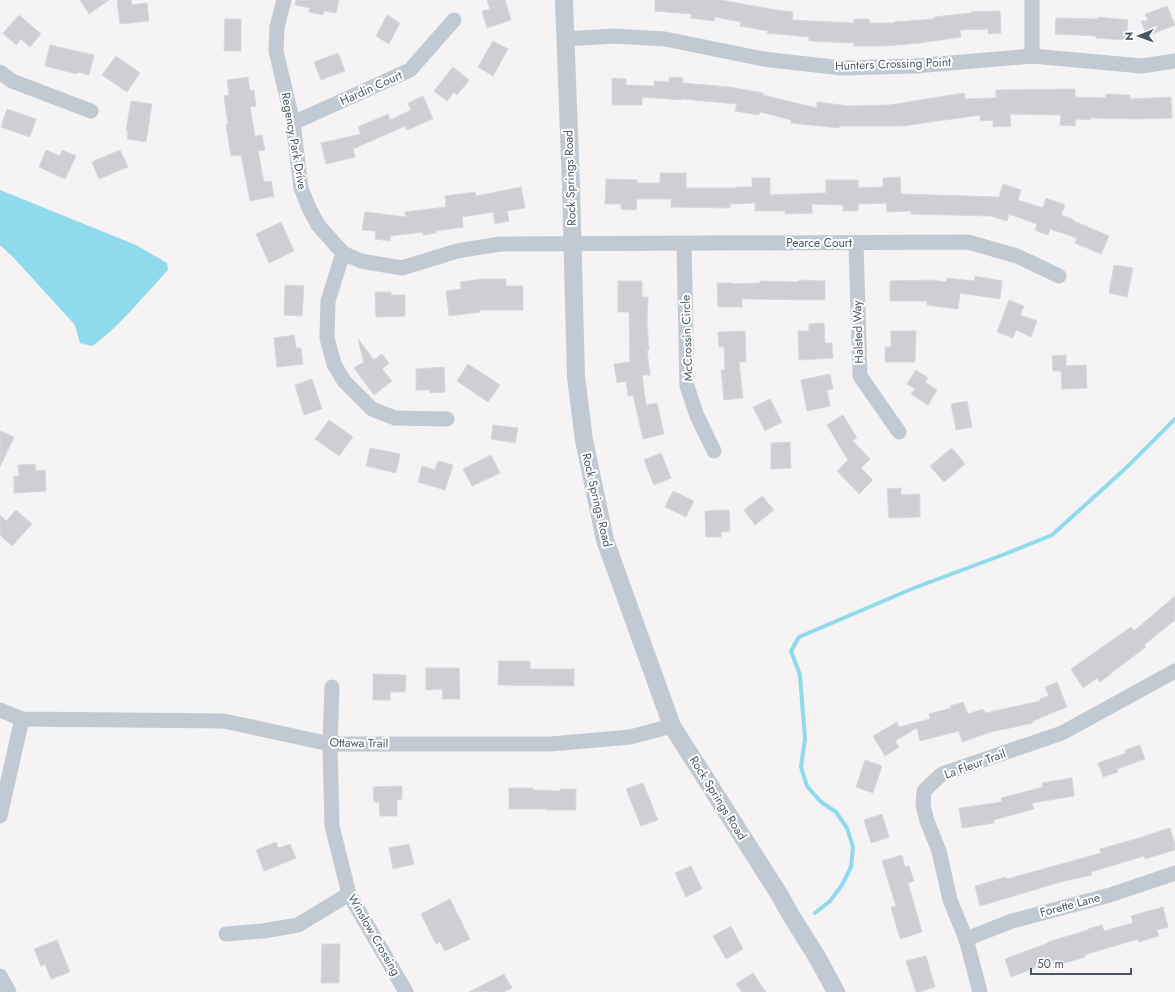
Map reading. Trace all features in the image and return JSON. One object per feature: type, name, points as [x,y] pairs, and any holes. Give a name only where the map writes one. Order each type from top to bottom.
[{"type":"street","name":"Regency Park Drive","points":[[284,0],[277,28],[276,50],[293,123],[301,188],[318,225],[343,253],[361,261],[402,268],[457,251],[500,244],[572,244]]},
{"type":"street","name":"Rock Springs Road","points":[[564,0],[576,377],[584,440],[605,540],[672,726],[818,957],[836,992]]},
{"type":"street","points":[[1032,0],[1032,56]]},
{"type":"street","name":"Hardin Court","points":[[293,123],[410,70],[454,20]]},
{"type":"street","name":"Hunters Crossing Point","points":[[566,39],[614,36],[665,39],[762,59],[842,68],[915,66],[1032,56],[1142,66],[1175,61]]},
{"type":"street","points":[[0,72],[12,81],[91,111]]},
{"type":"street","name":"Pearce Court","points":[[572,244],[968,242],[1017,256],[1059,276]]},
{"type":"street","name":"Halsted Way","points":[[856,243],[860,376],[899,432]]},
{"type":"street","name":"McCrossin Circle","points":[[684,244],[687,386],[698,416],[714,451]]},
{"type":"street","points":[[343,253],[328,301],[327,338],[334,364],[344,381],[372,410],[395,418],[447,420]]},
{"type":"street","name":"La Fleur Trail","points":[[980,992],[966,939],[950,900],[939,851],[923,805],[924,791],[942,774],[1062,733],[1175,671]]},
{"type":"street","name":"Winslow Crossing","points":[[332,687],[330,744],[332,826],[349,894],[406,992]]},
{"type":"street","name":"Ottawa Trail","points":[[0,710],[22,719],[224,721],[330,744],[551,744],[630,737],[672,726]]},
{"type":"street","points":[[0,816],[22,719]]},
{"type":"street","name":"Forette Lane","points":[[966,939],[1012,921],[1110,895],[1175,873]]},
{"type":"street","points":[[226,934],[263,931],[298,924],[349,894]]},
{"type":"street","points":[[0,976],[9,992]]},
{"type":"water","points":[[0,190],[136,245],[167,263],[168,270],[122,320],[102,339],[92,346],[80,343],[75,325],[13,257],[0,245]]},
{"type":"building","points":[[80,0],[109,0],[89,14]]},
{"type":"building","points":[[117,0],[131,0],[132,5],[147,3],[149,21],[120,24]]},
{"type":"building","points":[[296,0],[339,0],[336,13],[324,11],[323,15],[309,12],[310,8],[295,5]]},
{"type":"building","points":[[487,0],[505,0],[511,20],[487,28],[482,11],[490,9]]},
{"type":"building","points":[[655,0],[721,0],[793,12],[792,20],[854,23],[854,19],[869,19],[870,23],[894,23],[934,19],[934,17],[971,12],[1000,11],[1001,33],[988,34],[988,29],[960,30],[961,37],[885,46],[854,46],[854,43],[809,41],[809,37],[767,33],[768,31],[740,26],[741,22],[715,17],[714,21],[691,18],[692,14],[655,11]]},
{"type":"building","points":[[1167,6],[1175,25],[1147,36],[1141,21],[1148,21],[1145,14]]},
{"type":"building","points":[[19,15],[41,34],[30,47],[21,39],[16,45],[3,33]]},
{"type":"building","points":[[387,15],[400,23],[389,44],[376,36]]},
{"type":"building","points":[[1098,17],[1128,20],[1126,40],[1096,38],[1096,36],[1055,34],[1056,18],[1098,19]]},
{"type":"building","points":[[225,19],[241,19],[241,51],[224,51]]},
{"type":"building","points":[[493,41],[508,49],[493,76],[478,67]]},
{"type":"building","points":[[50,45],[94,55],[89,75],[78,72],[77,74],[45,66]]},
{"type":"building","points":[[338,53],[345,71],[321,80],[314,62]]},
{"type":"building","points":[[116,56],[140,73],[127,92],[102,75]]},
{"type":"building","points":[[453,67],[469,80],[457,95],[454,92],[447,101],[434,91]]},
{"type":"building","points":[[248,77],[250,91],[254,90],[256,106],[250,107],[255,136],[262,135],[265,150],[258,151],[264,182],[271,181],[274,196],[250,201],[241,155],[231,156],[226,125],[228,124],[224,96],[229,95],[227,80]]},
{"type":"building","points":[[669,77],[683,78],[683,83],[729,87],[763,93],[763,95],[817,108],[817,102],[849,106],[889,105],[964,93],[965,99],[996,98],[996,90],[1075,89],[1075,97],[1106,98],[1106,94],[1130,95],[1130,99],[1171,97],[1172,118],[1076,119],[1075,126],[1060,125],[1061,115],[1010,114],[1011,126],[993,127],[993,120],[980,121],[980,115],[903,126],[839,126],[839,128],[791,123],[791,120],[760,112],[759,115],[735,111],[737,104],[642,97],[642,105],[612,105],[612,78],[626,79],[626,85],[654,86],[654,81],[669,82]]},
{"type":"building","points":[[423,96],[433,119],[407,130],[405,126],[353,149],[355,157],[326,164],[321,143],[361,134],[358,127],[388,114],[390,120],[411,110],[408,103]]},
{"type":"building","points":[[131,101],[152,104],[146,142],[127,139],[128,131],[126,131]]},
{"type":"building","points":[[7,109],[36,119],[30,137],[1,127]]},
{"type":"building","points":[[46,150],[60,156],[62,150],[76,156],[65,179],[39,167]]},
{"type":"building","points":[[120,150],[128,167],[99,179],[92,162]]},
{"type":"building","points":[[660,173],[686,173],[686,188],[752,187],[752,178],[770,178],[770,195],[826,193],[826,180],[858,180],[858,188],[883,187],[883,178],[900,177],[901,194],[999,197],[1003,184],[1021,190],[1018,200],[1043,208],[1046,198],[1065,205],[1061,215],[1109,236],[1101,254],[1075,243],[1077,238],[1050,229],[1048,235],[1035,230],[1037,224],[1009,214],[1007,221],[990,216],[911,214],[911,211],[887,212],[886,203],[858,204],[858,211],[843,211],[843,205],[812,204],[812,213],[785,214],[785,211],[755,211],[755,203],[730,204],[730,208],[671,207],[671,199],[637,199],[636,210],[621,209],[621,204],[605,204],[606,179],[637,180],[637,183],[660,183]]},
{"type":"building","points":[[521,187],[525,208],[507,211],[509,221],[495,224],[493,212],[462,217],[463,227],[436,231],[437,233],[423,235],[423,232],[390,236],[390,241],[375,239],[376,231],[362,230],[365,212],[406,217],[405,212],[446,207],[445,196],[475,192],[476,196]]},
{"type":"building","points":[[281,222],[294,251],[269,263],[256,234]]},
{"type":"building","points":[[1114,265],[1133,268],[1127,297],[1109,293]]},
{"type":"building","points":[[975,276],[1002,281],[1000,299],[960,293],[958,309],[927,305],[927,301],[890,301],[890,281],[931,280],[946,282],[947,278],[974,281]]},
{"type":"building","points":[[483,279],[506,279],[506,286],[523,286],[523,310],[479,310],[480,312],[449,316],[446,291],[461,289],[460,282]]},
{"type":"building","points":[[799,280],[825,281],[825,300],[742,299],[742,307],[718,307],[717,283],[760,283],[760,281],[799,282]]},
{"type":"building","points":[[618,281],[642,281],[642,297],[648,297],[647,322],[649,350],[647,350],[650,375],[642,375],[646,405],[657,403],[664,434],[643,439],[633,395],[628,396],[626,381],[617,383],[614,364],[630,362],[629,312],[618,312]]},
{"type":"building","points":[[285,285],[304,286],[302,316],[284,315]]},
{"type":"building","points":[[375,292],[391,292],[391,295],[405,295],[405,316],[376,317]]},
{"type":"building","points":[[1009,300],[1024,306],[1020,315],[1037,321],[1031,337],[1016,330],[1013,338],[997,332]]},
{"type":"building","points":[[824,323],[825,343],[832,343],[833,358],[799,360],[798,331],[809,331],[809,324]]},
{"type":"building","points":[[745,331],[746,362],[739,362],[743,398],[724,400],[721,370],[725,370],[724,346],[719,347],[718,332]]},
{"type":"building","points":[[891,331],[916,331],[915,362],[885,362],[885,347],[891,347]]},
{"type":"building","points":[[294,335],[296,348],[301,348],[303,364],[277,367],[274,338]]},
{"type":"building","points":[[358,339],[374,360],[382,354],[389,363],[382,369],[392,381],[374,395],[354,368],[364,363]]},
{"type":"building","points":[[1066,355],[1066,366],[1086,365],[1087,388],[1062,389],[1061,371],[1053,371],[1052,356]]},
{"type":"building","points":[[468,364],[500,385],[488,402],[457,381]]},
{"type":"building","points":[[444,367],[445,392],[430,393],[430,390],[416,390],[416,369]]},
{"type":"building","points":[[916,370],[928,378],[925,382],[937,390],[928,405],[911,394],[915,389],[907,384]]},
{"type":"building","points":[[830,374],[833,389],[827,390],[830,406],[807,411],[801,380]]},
{"type":"building","points":[[312,379],[322,409],[304,415],[295,385]]},
{"type":"building","points":[[770,399],[782,422],[765,431],[753,407]]},
{"type":"building","points":[[967,401],[972,427],[956,430],[951,404]]},
{"type":"building","points":[[843,415],[857,438],[852,440],[870,459],[861,468],[873,480],[859,494],[837,471],[848,460],[827,425]]},
{"type":"building","points":[[329,420],[353,437],[339,456],[315,439]]},
{"type":"building","points":[[493,425],[518,428],[515,443],[491,439]]},
{"type":"building","points":[[0,431],[14,437],[0,467]]},
{"type":"building","points":[[790,442],[791,468],[771,469],[771,443]]},
{"type":"building","points":[[370,448],[400,454],[396,473],[366,466]]},
{"type":"building","points":[[952,448],[965,464],[944,482],[930,466]]},
{"type":"building","points":[[661,453],[671,478],[654,485],[644,460]]},
{"type":"building","points":[[491,455],[500,473],[472,486],[463,469]]},
{"type":"building","points":[[438,461],[453,465],[445,490],[418,482],[422,466],[435,470]]},
{"type":"building","points":[[35,464],[36,471],[45,470],[46,491],[14,493],[14,476],[19,476],[18,465]]},
{"type":"building","points":[[901,488],[901,495],[920,494],[920,517],[889,518],[887,489]]},
{"type":"building","points":[[673,491],[694,501],[686,517],[665,507]]},
{"type":"building","points":[[762,496],[774,510],[755,525],[744,510]]},
{"type":"building","points":[[16,510],[32,524],[12,546],[0,535],[0,515],[6,521]]},
{"type":"building","points":[[729,510],[730,531],[721,532],[721,537],[706,537],[705,511]]},
{"type":"building","points":[[1175,596],[1175,620],[1144,645],[1146,647],[1111,674],[1100,682],[1097,678],[1083,688],[1071,669],[1131,627],[1134,631]]},
{"type":"building","points":[[499,661],[530,661],[530,669],[574,669],[574,686],[498,685]]},
{"type":"building","points":[[426,668],[459,668],[460,699],[443,699],[442,689],[426,690]]},
{"type":"building","points":[[373,674],[406,675],[405,692],[390,692],[390,700],[373,700]]},
{"type":"building","points":[[1057,682],[1067,707],[1033,721],[1033,723],[991,732],[962,742],[959,731],[920,741],[917,728],[895,741],[899,747],[885,756],[873,736],[897,722],[899,727],[930,719],[929,714],[951,708],[950,706],[963,702],[968,714],[983,709],[985,713],[1040,701],[1040,699],[1049,696],[1045,687]]},
{"type":"building","points":[[1140,745],[1145,759],[1117,769],[1118,772],[1103,777],[1098,763],[1126,753],[1125,750]]},
{"type":"building","points":[[865,760],[882,766],[873,793],[856,787]]},
{"type":"building","points":[[1072,778],[1074,796],[1032,803],[1034,809],[994,820],[994,823],[962,828],[959,808],[1002,802],[1001,798],[1043,787],[1042,783]]},
{"type":"building","points":[[643,783],[658,820],[641,826],[626,789]]},
{"type":"building","points":[[402,786],[402,799],[397,800],[397,816],[380,816],[379,802],[374,802],[373,787]]},
{"type":"building","points":[[509,788],[533,788],[533,790],[560,791],[560,789],[576,789],[576,810],[509,809]]},
{"type":"building","points":[[882,814],[889,837],[871,843],[864,820]]},
{"type":"building","points":[[1170,828],[1175,844],[1175,850],[1145,859],[1144,856],[1091,872],[1092,875],[1064,881],[980,906],[975,886],[1006,877],[1007,879],[1101,853],[1100,849]]},
{"type":"building","points":[[276,842],[278,848],[290,844],[296,858],[264,871],[256,850]]},
{"type":"building","points":[[409,844],[414,864],[393,869],[389,848]]},
{"type":"building","points":[[902,855],[905,867],[909,866],[914,881],[908,883],[922,932],[900,939],[891,907],[896,906],[882,861]]},
{"type":"building","points":[[691,866],[702,889],[686,897],[675,873]]},
{"type":"building","points":[[450,899],[470,939],[445,951],[440,942],[436,944],[421,914]]},
{"type":"building","points":[[1163,907],[1168,927],[1157,930],[1159,936],[1138,942],[1138,939],[1084,955],[1085,957],[1055,966],[1053,961],[1011,977],[1005,959],[1048,942],[1102,925],[1104,931],[1133,923],[1131,916]]},
{"type":"building","points":[[731,926],[743,949],[726,959],[713,936]]},
{"type":"building","points":[[57,940],[70,972],[51,979],[45,964],[41,966],[34,949]]},
{"type":"building","points":[[322,944],[340,944],[339,983],[321,983]]},
{"type":"building","points":[[926,956],[935,987],[916,992],[906,961]]},
{"type":"building","points":[[753,973],[766,992],[742,992],[736,984]]},
{"type":"building","points":[[504,974],[512,988],[504,992],[469,992]]},
{"type":"waterway","points":[[815,913],[830,901],[842,885],[851,867],[853,847],[847,828],[836,812],[820,801],[807,786],[801,767],[805,739],[800,675],[791,651],[799,637],[914,588],[1052,535],[1126,468],[1175,419]]}]
